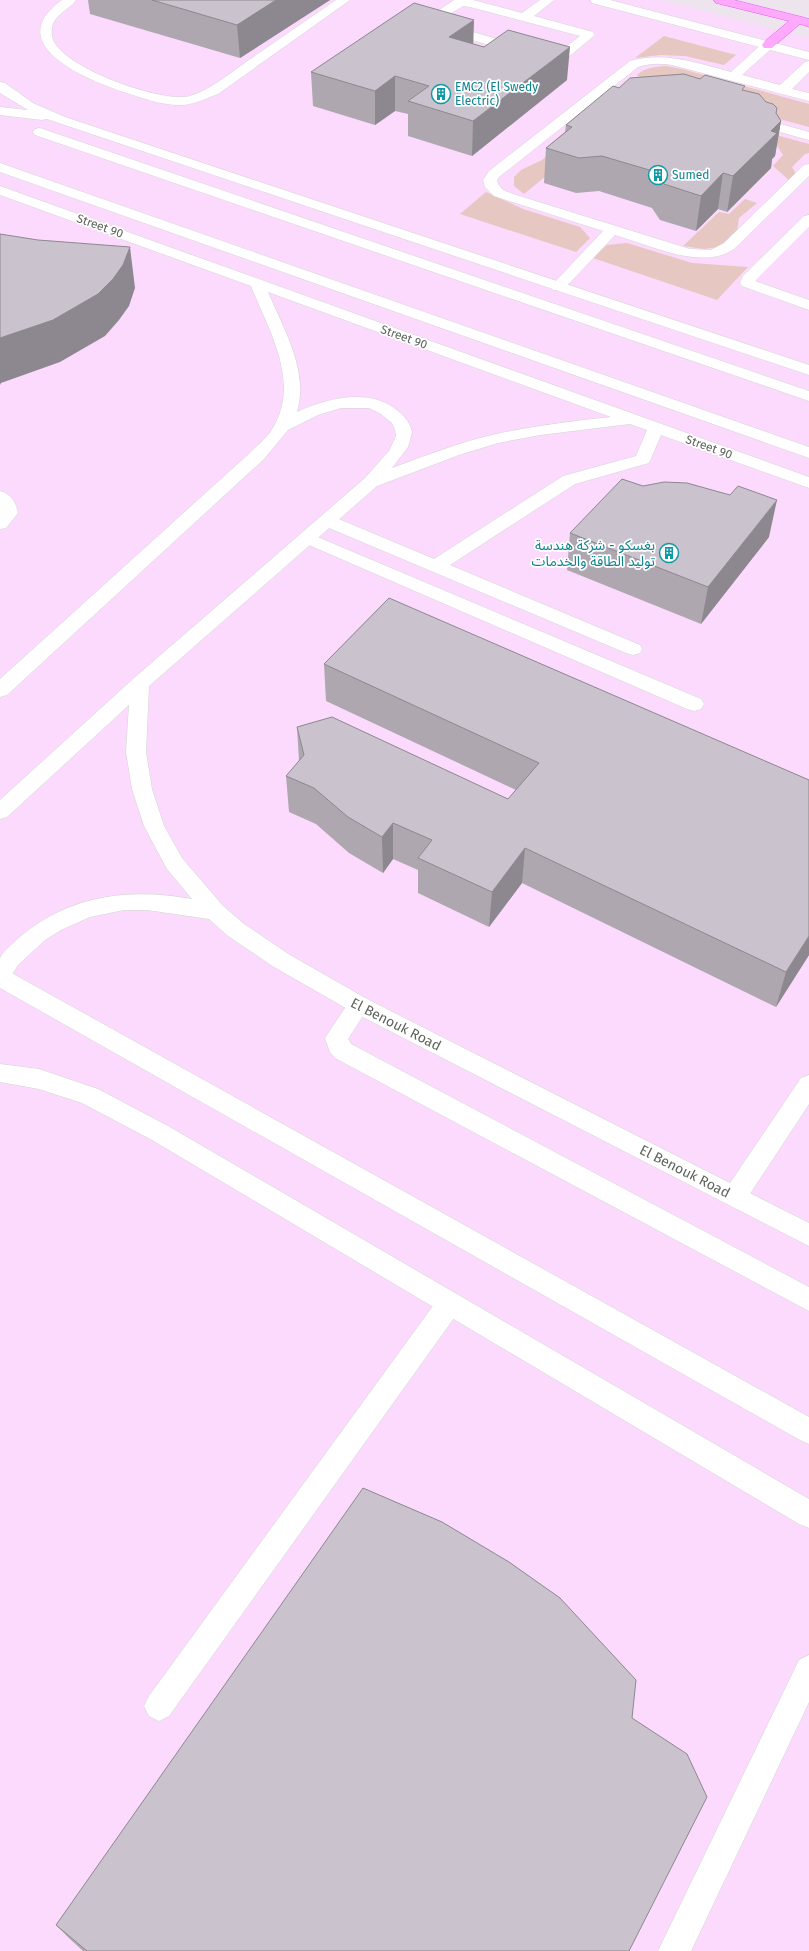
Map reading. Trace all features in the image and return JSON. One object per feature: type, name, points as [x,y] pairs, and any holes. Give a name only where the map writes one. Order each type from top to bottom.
[{"type":"main road","points":[[720,0],[804,22]]},
{"type":"main road","points":[[768,46],[804,22]]},
{"type":"street","points":[[70,0],[51,14],[46,23],[45,31],[48,42],[61,59],[92,75],[148,96],[166,100],[183,101],[199,97],[213,90],[344,0]]},
{"type":"street","points":[[525,17],[548,0]]},
{"type":"street","points":[[596,0],[809,56]]},
{"type":"street","points":[[463,2],[525,17],[588,35],[557,60],[430,24],[431,21],[458,3],[463,2]]},
{"type":"street","points":[[733,76],[768,46]]},
{"type":"street","points":[[809,97],[678,62],[662,59],[646,60],[634,64],[613,80],[494,174],[490,180],[491,187],[497,193],[612,230],[700,255],[711,255],[722,252],[809,168]]},
{"type":"street","points":[[783,90],[809,64]]},
{"type":"street","points":[[613,80],[628,84]]},
{"type":"street","points":[[0,86],[25,103],[52,116],[558,287],[808,368]]},
{"type":"street","points":[[0,111],[52,116]]},
{"type":"street","points":[[741,117],[809,136]]},
{"type":"street","points":[[40,132],[809,396]]},
{"type":"street","points":[[0,167],[809,454]]},
{"type":"street","name":"Street 90","points":[[0,190],[809,483]]},
{"type":"street","points":[[809,219],[748,280],[747,283],[809,305]]},
{"type":"street","points":[[558,287],[612,230]]},
{"type":"street","points":[[0,690],[258,455],[282,427],[289,412],[293,395],[293,378],[290,362],[257,283]]},
{"type":"street","points":[[0,812],[140,684],[371,482],[398,448],[404,435],[401,422],[389,411],[371,404],[350,401],[328,404],[310,411],[282,427]]},
{"type":"street","points":[[371,482],[453,451],[496,440],[540,430],[631,419]]},
{"type":"street","points":[[436,566],[569,480],[643,458],[656,428]]},
{"type":"street","points":[[0,496],[8,504],[9,513],[0,524]]},
{"type":"street","points":[[328,521],[633,649]]},
{"type":"street","points":[[308,538],[694,704]]},
{"type":"street","name":"El Benouk Road","points":[[140,684],[136,752],[142,789],[154,826],[174,863],[215,912],[236,930],[282,961],[358,1005],[809,1235]]},
{"type":"street","points":[[215,912],[167,903],[124,902],[80,911],[40,930],[9,959],[0,976],[809,1431]]},
{"type":"street","points":[[358,1005],[336,1038],[338,1045],[343,1051],[809,1300]]},
{"type":"street","points":[[0,1073],[39,1080],[90,1096],[160,1133],[809,1514]]},
{"type":"street","points":[[735,1196],[809,1085]]},
{"type":"street","points":[[159,1706],[450,1303]]},
{"type":"street","points":[[674,1951],[809,1670]]},
{"type":"shaded area","points":[[0,0],[661,0],[809,38],[809,1951],[0,1951]]},
{"type":"shaded area","points":[[664,36],[736,55],[724,65],[685,56],[660,55],[635,58]]},
{"type":"shaded area","points":[[666,66],[682,69],[809,104],[809,127],[649,84],[641,80],[637,75],[647,69]]},
{"type":"shaded area","points":[[769,133],[809,144],[809,153],[805,154],[792,167],[796,174],[790,181],[773,166],[783,155]]},
{"type":"shaded area","points":[[561,144],[563,162],[524,194],[514,186],[514,177],[521,170],[542,160]]},
{"type":"shaded area","points":[[486,192],[523,209],[580,227],[590,238],[576,252],[460,214]]},
{"type":"shaded area","points":[[745,199],[757,203],[739,218],[737,231],[719,247],[704,249],[683,246],[719,212],[729,214]]},
{"type":"shaded area","points":[[627,243],[692,263],[748,267],[717,300],[593,258],[607,245]]},
{"type":"building","points":[[152,0],[276,0],[237,25]]},
{"type":"building","points":[[414,3],[474,20],[449,37],[484,47],[508,30],[570,47],[473,121],[408,101],[429,86],[395,76],[375,91],[311,72]]},
{"type":"building","points":[[684,74],[700,79],[705,75],[745,86],[742,90],[759,94],[766,102],[773,104],[777,108],[776,113],[781,121],[771,131],[777,133],[733,176],[723,173],[701,196],[664,184],[656,172],[602,156],[579,158],[546,148],[572,127],[566,125],[613,86],[619,88],[630,78]]},
{"type":"building","points":[[0,234],[38,240],[130,247],[123,265],[113,279],[98,294],[53,320],[0,338]]},
{"type":"building","points":[[622,479],[643,486],[664,482],[687,483],[730,495],[738,486],[777,500],[708,587],[570,533]]},
{"type":"building","points":[[389,598],[809,780],[809,936],[786,972],[525,848],[492,892],[418,858],[432,840],[393,823],[382,837],[348,817],[314,788],[286,776],[304,755],[297,727],[332,717],[508,799],[539,763],[324,664]]},
{"type":"building","points":[[363,1488],[442,1522],[509,1562],[560,1598],[636,1680],[632,1718],[687,1754],[707,1797],[629,1951],[87,1951],[56,1925]]},
{"type":"place","name":"EMC2 (El Swedy Electric)","points":[[441,94]]},
{"type":"place","name":"Sumed","points":[[658,175]]},
{"type":"place","name":"بغسكو - شركة هندسة توليد الطاقة والخدمات","points":[[669,553]]}]
